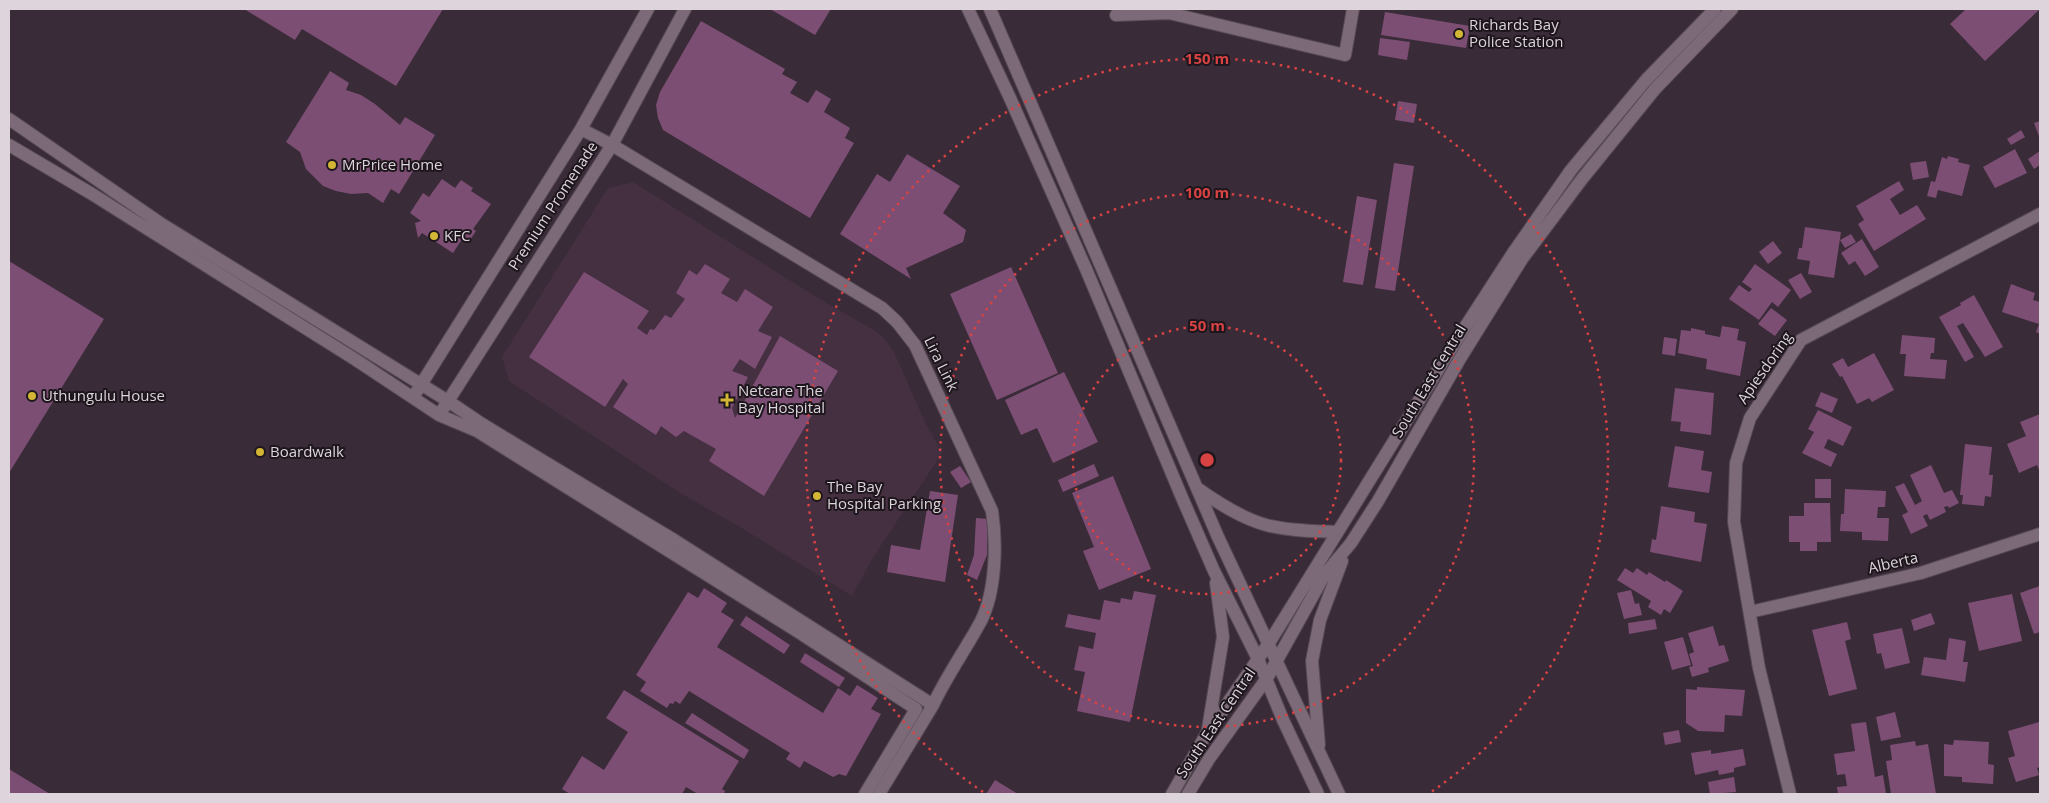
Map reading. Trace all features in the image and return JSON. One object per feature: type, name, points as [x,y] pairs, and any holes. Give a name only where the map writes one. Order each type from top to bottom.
[{"type":"street","name":"Premium Promenade","points":[[413,398],[581,129],[648,9]]},
{"type":"street","name":"Premium Promenade","points":[[439,415],[612,145],[685,9]]},
{"type":"street","points":[[968,9],[1086,269],[1117,341],[1140,403],[1214,571],[1258,658],[1283,720],[1318,794]]},
{"type":"street","points":[[990,9],[1197,488],[1339,794]]},
{"type":"street","points":[[1116,15],[1168,13],[1345,55],[1353,9]]},
{"type":"street","name":"South East Central","points":[[1172,794],[1207,734],[1269,643],[1502,270],[1571,170],[1646,80],[1715,9]]},
{"type":"street","name":"South East Central","points":[[1188,794],[1209,759],[1267,678],[1325,574],[1351,543],[1378,501],[1461,357],[1522,259],[1582,179],[1656,90],[1732,9]]},
{"type":"street","points":[[9,119],[160,223],[448,401],[490,429],[674,540],[931,710]]},
{"type":"street","name":"Lira Link","points":[[581,129],[612,145],[882,308],[894,318],[915,345],[992,511],[995,531],[992,580],[982,619],[943,683]]},
{"type":"street","points":[[9,145],[84,189],[439,415],[478,431],[878,684],[919,703]]},
{"type":"street","name":"Apiesdoring","points":[[1790,794],[1759,668],[1734,522],[1736,463],[1750,418],[1801,340],[2040,214]]},
{"type":"street","points":[[1197,488],[1231,510],[1264,524],[1282,528],[1337,532]]},
{"type":"street","name":"Alberta","points":[[1750,612],[1921,573],[2040,534]]},
{"type":"street","points":[[1320,752],[1312,671],[1315,639],[1336,575],[1351,543]]},
{"type":"street","points":[[1207,734],[1223,637],[1214,571]]},
{"type":"street","points":[[865,794],[919,703],[943,683]]},
{"type":"street","points":[[879,794],[931,710],[943,683]]},
{"type":"shaded area","name":"Netcare The Bay Hospital","points":[[633,182],[818,298],[872,329],[882,336],[894,352],[924,420],[942,453],[874,556],[852,596],[740,527],[682,494],[509,381],[502,357],[608,188]]},
{"type":"building","points":[[244,9],[443,9],[396,86],[302,29],[295,40]]},
{"type":"building","points":[[770,9],[831,9],[815,35]]},
{"type":"building","points":[[1966,9],[2040,9],[1985,61],[1950,24]]},
{"type":"building","points":[[1385,12],[1470,26],[1466,48],[1381,35]]},
{"type":"building","points":[[701,21],[785,69],[782,74],[797,82],[790,93],[808,103],[816,90],[831,99],[824,112],[850,128],[845,138],[854,143],[810,218],[663,130],[658,118],[656,105],[660,92]]},
{"type":"building","points":[[1380,38],[1410,42],[1407,60],[1378,55]]},
{"type":"building","points":[[330,71],[349,83],[346,90],[361,95],[375,104],[400,125],[405,117],[435,135],[399,194],[391,189],[383,203],[368,193],[351,194],[323,186],[306,169],[300,152],[286,142]]},
{"type":"building","points":[[1398,101],[1417,104],[1414,123],[1395,120]]},
{"type":"building","points":[[2040,121],[2040,139],[2034,123]]},
{"type":"building","points":[[2021,130],[2025,137],[2011,145],[2007,139]]},
{"type":"building","points":[[2015,149],[2027,173],[1995,188],[1983,167]]},
{"type":"building","points":[[2040,151],[2040,165],[2034,169],[2028,159]]},
{"type":"building","points":[[907,154],[960,186],[943,213],[966,230],[963,242],[906,268],[911,279],[840,234],[877,174],[890,182]]},
{"type":"building","points":[[1948,156],[1959,159],[1958,162],[1970,165],[1962,196],[1938,190],[1936,198],[1927,196],[1931,181],[1935,182],[1942,157],[1947,159]]},
{"type":"building","points":[[1926,161],[1929,177],[1913,180],[1910,163]]},
{"type":"building","points":[[1394,163],[1414,166],[1395,291],[1375,288]]},
{"type":"building","points":[[442,179],[455,188],[461,180],[473,188],[471,191],[491,204],[473,229],[476,231],[470,240],[464,236],[453,253],[422,233],[418,238],[415,223],[421,221],[410,213],[423,193],[429,197]]},
{"type":"building","points":[[1899,181],[1904,190],[1890,199],[1900,215],[1917,205],[1926,219],[1874,251],[1858,224],[1864,220],[1856,206]]},
{"type":"building","points":[[1357,196],[1377,200],[1363,285],[1343,282]]},
{"type":"building","points":[[1805,227],[1841,232],[1834,278],[1808,274],[1810,261],[1797,259],[1799,248],[1802,248]]},
{"type":"building","points":[[1851,234],[1856,242],[1845,248],[1840,240]]},
{"type":"building","points":[[1862,239],[1879,267],[1865,276],[1855,261],[1849,265],[1841,253]]},
{"type":"building","points":[[1773,241],[1782,253],[1768,264],[1759,252]]},
{"type":"building","name":"Uthungulu House","points":[[9,261],[104,319],[9,473]]},
{"type":"building","points":[[705,264],[730,279],[721,293],[737,302],[745,289],[773,307],[758,331],[772,337],[755,369],[740,359],[732,371],[748,377],[732,408],[735,418],[780,336],[838,371],[764,496],[709,461],[716,449],[684,431],[676,437],[661,426],[656,435],[613,407],[628,384],[623,379],[605,407],[529,357],[584,272],[649,311],[637,328],[647,335],[650,329],[654,330],[665,315],[671,318],[685,299],[676,293],[689,270],[697,275]]},
{"type":"building","points":[[1755,264],[1791,290],[1778,307],[1772,302],[1759,320],[1729,299],[1739,285],[1749,292],[1752,289],[1742,282]]},
{"type":"building","points":[[1011,267],[1058,373],[997,400],[950,294]]},
{"type":"building","points":[[1801,273],[1812,292],[1800,299],[1788,280]]},
{"type":"building","points":[[2011,284],[2035,293],[2033,300],[2040,302],[2040,334],[2036,332],[2039,324],[2002,312]]},
{"type":"building","points":[[1974,295],[2003,347],[1985,357],[1963,323],[1957,326],[1974,357],[1965,362],[1939,317],[1961,305],[1960,303]]},
{"type":"building","points":[[1771,308],[1787,320],[1775,336],[1758,324]]},
{"type":"building","points":[[1722,326],[1739,329],[1737,340],[1746,342],[1740,376],[1706,369],[1707,359],[1678,353],[1681,330],[1691,331],[1691,328],[1705,331],[1705,334],[1720,337]]},
{"type":"building","points":[[1902,335],[1935,338],[1934,353],[1931,353],[1930,359],[1947,360],[1945,379],[1904,376],[1906,354],[1900,354]]},
{"type":"building","points":[[1664,337],[1677,339],[1675,356],[1662,354]]},
{"type":"building","points":[[1874,353],[1894,390],[1872,402],[1869,398],[1857,404],[1842,376],[1840,377],[1832,364],[1843,358],[1848,367]]},
{"type":"building","points":[[1064,372],[1098,442],[1053,463],[1037,428],[1021,435],[1005,400]]},
{"type":"building","points":[[1675,388],[1714,393],[1711,435],[1680,431],[1681,422],[1671,421]]},
{"type":"building","points":[[1821,392],[1838,399],[1832,413],[1815,406]]},
{"type":"building","points":[[1818,410],[1852,427],[1843,446],[1828,439],[1824,448],[1837,454],[1831,467],[1802,453],[1814,432],[1808,429]]},
{"type":"building","points":[[2040,414],[2040,472],[2037,465],[2019,473],[2007,444],[2026,436],[2020,422]]},
{"type":"building","points":[[1965,444],[1992,447],[1989,475],[1993,475],[1991,497],[1985,496],[1984,506],[1962,504],[1963,495],[1960,495]]},
{"type":"building","points":[[1675,446],[1704,451],[1701,470],[1712,472],[1709,493],[1668,487]]},
{"type":"building","points":[[1094,464],[1099,476],[1063,492],[1058,480]]},
{"type":"building","points":[[1931,465],[1944,493],[1952,490],[1959,503],[1949,508],[1948,506],[1944,507],[1946,512],[1930,520],[1927,514],[1923,516],[1928,526],[1911,534],[1902,515],[1908,512],[1895,487],[1904,483],[1915,505],[1922,501],[1910,475]]},
{"type":"building","points":[[960,466],[971,482],[961,488],[950,472]]},
{"type":"building","points":[[1113,476],[1151,569],[1099,590],[1083,551],[1094,547],[1072,493]]},
{"type":"building","points":[[1815,479],[1831,479],[1831,498],[1815,498]]},
{"type":"building","points":[[1845,489],[1886,491],[1885,507],[1878,507],[1877,518],[1889,518],[1888,541],[1862,540],[1862,532],[1840,531],[1841,514],[1844,514]]},
{"type":"building","points":[[930,491],[958,495],[945,582],[887,572],[891,545],[920,550]]},
{"type":"building","points":[[1804,503],[1830,503],[1831,542],[1817,542],[1817,551],[1800,551],[1800,542],[1789,542],[1789,516],[1804,516]]},
{"type":"building","points":[[1661,506],[1695,512],[1694,522],[1707,524],[1701,562],[1650,552],[1652,539],[1656,540]]},
{"type":"building","points":[[976,518],[988,519],[987,555],[977,580],[967,575],[974,555]]},
{"type":"building","points":[[1625,568],[1633,573],[1637,568],[1647,575],[1649,572],[1683,591],[1670,613],[1664,609],[1661,615],[1648,607],[1651,601],[1617,580]]},
{"type":"building","points":[[2040,586],[2040,632],[2034,634],[2020,593]]},
{"type":"building","points":[[704,588],[727,603],[721,612],[734,620],[717,647],[823,713],[838,688],[850,696],[857,685],[878,698],[871,709],[881,714],[846,776],[839,774],[833,777],[804,761],[800,768],[786,759],[790,753],[689,691],[680,704],[675,701],[673,704],[670,703],[667,708],[640,691],[646,682],[636,675],[688,592],[698,598]]},
{"type":"building","points":[[1631,590],[1635,604],[1639,603],[1642,615],[1624,619],[1617,593]]},
{"type":"building","points":[[1134,591],[1156,595],[1130,722],[1077,711],[1085,672],[1074,670],[1079,646],[1093,649],[1096,633],[1065,627],[1068,614],[1100,620],[1104,600],[1120,603],[1121,598],[1132,600]]},
{"type":"building","points":[[2012,594],[2022,641],[1979,651],[1968,603]]},
{"type":"building","points":[[1931,613],[1935,624],[1914,631],[1911,620]]},
{"type":"building","points":[[746,616],[790,645],[784,654],[740,625]]},
{"type":"building","points":[[1655,619],[1657,629],[1629,634],[1628,623]]},
{"type":"building","points":[[1847,622],[1851,639],[1845,641],[1857,689],[1829,696],[1812,630]]},
{"type":"building","points":[[1713,626],[1719,646],[1724,645],[1729,661],[1708,668],[1709,672],[1692,677],[1689,667],[1693,666],[1689,654],[1694,652],[1688,633]]},
{"type":"building","points":[[1902,628],[1910,663],[1885,669],[1881,653],[1877,654],[1873,634]]},
{"type":"building","points":[[1683,637],[1691,665],[1672,670],[1664,642]]},
{"type":"building","points":[[1949,638],[1966,641],[1963,662],[1968,662],[1965,682],[1921,675],[1924,657],[1946,660]]},
{"type":"building","points":[[805,653],[845,678],[839,687],[800,662]]},
{"type":"building","points":[[1697,687],[1745,690],[1742,716],[1725,715],[1724,732],[1698,731],[1686,723],[1686,689],[1697,690]]},
{"type":"building","points":[[624,690],[739,761],[722,789],[725,791],[724,794],[698,794],[686,787],[682,794],[570,794],[562,789],[582,756],[604,770],[628,732],[606,718]]},
{"type":"building","points":[[1895,712],[1901,737],[1881,741],[1876,717]]},
{"type":"building","points":[[692,713],[749,750],[744,759],[685,723]]},
{"type":"building","points":[[1866,722],[1875,777],[1883,775],[1886,794],[1838,794],[1837,787],[1847,786],[1845,774],[1837,775],[1834,754],[1855,751],[1851,724]]},
{"type":"building","points":[[2039,722],[2040,767],[2037,768],[2039,775],[2016,782],[2008,758],[2015,756],[2008,731]]},
{"type":"building","points":[[1679,730],[1681,742],[1665,745],[1663,733]]},
{"type":"building","points":[[1954,740],[1989,742],[1988,764],[1994,765],[1993,784],[1962,782],[1962,777],[1944,776],[1944,744],[1953,745]]},
{"type":"building","points":[[1915,741],[1916,746],[1928,744],[1936,794],[1891,794],[1886,761],[1892,760],[1890,745]]},
{"type":"building","points":[[1743,749],[1746,765],[1734,768],[1734,772],[1719,775],[1718,770],[1695,775],[1691,753],[1711,750],[1711,754]]},
{"type":"building","points":[[9,769],[50,794],[9,794]]},
{"type":"building","points":[[1734,777],[1736,792],[1710,794],[1708,782]]},
{"type":"building","points":[[995,780],[1018,794],[986,794]]},
{"type":"place","name":"Richards Bay Police Station","points":[[1459,34]]},
{"type":"place","name":"MrPrice Home","points":[[332,165]]},
{"type":"place","name":"KFC","points":[[434,236]]},
{"type":"place","name":"Uthungulu House","points":[[32,396]]},
{"type":"place","name":"Netcare The Bay Hospital","points":[[727,400]]},
{"type":"place","name":"Boardwalk","points":[[260,452]]},
{"type":"place","name":"The Bay Hospital Parking","points":[[817,496]]}]
